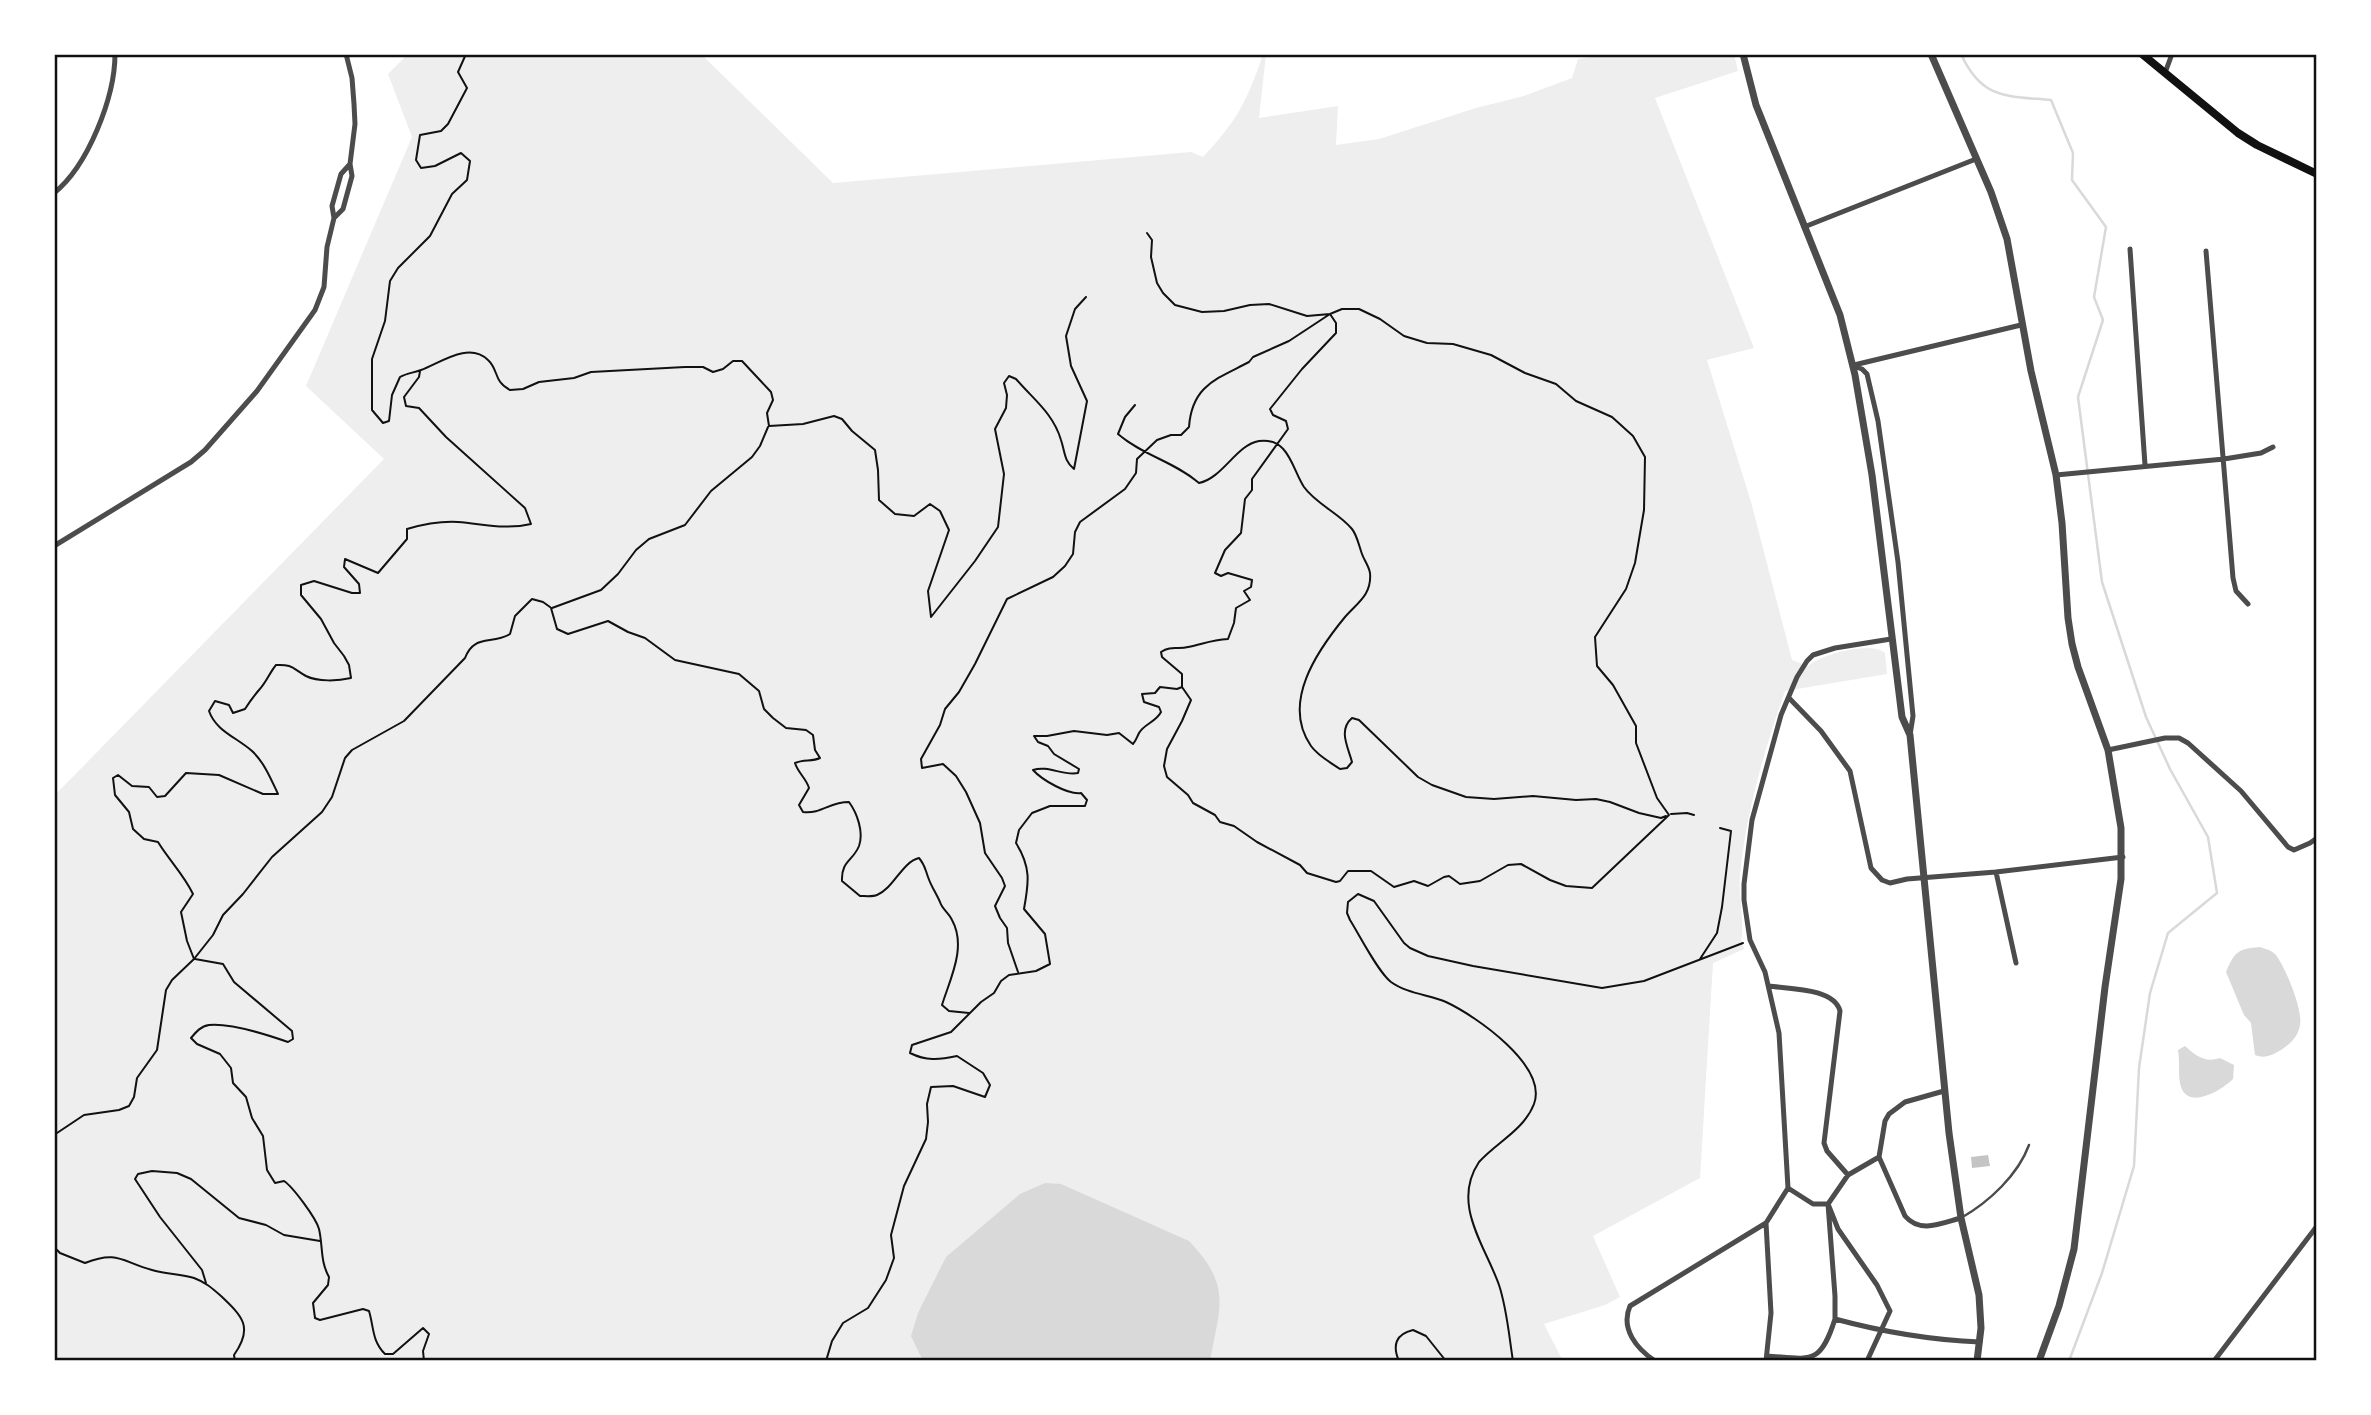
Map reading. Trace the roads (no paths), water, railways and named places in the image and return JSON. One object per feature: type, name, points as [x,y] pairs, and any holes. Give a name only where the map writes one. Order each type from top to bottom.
[{"type":"main road","points":[[2142,54],[2238,133],[2256,145],[2317,174]]},
{"type":"street","points":[[54,193],[73,172],[101,122],[114,80],[115,54]]},
{"type":"street","points":[[334,218],[343,209],[352,176],[350,164],[355,124],[352,78],[346,54]]},
{"type":"street","points":[[1743,54],[1756,105],[1840,315],[1853,366],[1863,413],[1902,717],[1910,735]]},
{"type":"street","points":[[1931,54],[2007,239],[2021,325],[2056,475],[2062,523],[2067,618],[2078,667],[2108,750],[2117,795],[2123,857],[2074,1250],[2063,1294],[2039,1361]]},
{"type":"street","points":[[2165,73],[2172,54]]},
{"type":"street","points":[[1804,227],[1976,159]]},
{"type":"street","points":[[54,546],[191,462],[248,401],[315,310],[324,287],[327,247],[334,218],[332,206],[341,174],[350,164]]},
{"type":"street","points":[[2130,249],[2146,465]]},
{"type":"street","points":[[2206,251],[2233,578],[2236,591],[2248,604]]},
{"type":"street","points":[[1853,366],[2021,325]]},
{"type":"street","points":[[1853,366],[1867,374],[1878,421],[1898,562],[1913,716],[1910,735],[1944,1090],[1961,1218],[1979,1295],[1980,1342],[1977,1361]]},
{"type":"street","points":[[2056,475],[2224,459],[2261,453],[2273,447]]},
{"type":"street","points":[[1655,1361],[1642,1353],[1631,1336],[1627,1313],[1630,1306],[1766,1223],[1788,1188],[1779,1032],[1769,986],[1750,940],[1744,884],[1752,820],[1781,715],[1801,668],[1813,655],[1835,648],[1891,639]]},
{"type":"street","points":[[1789,698],[1821,731],[1850,771],[1871,868],[1882,880],[1890,883],[2123,857]]},
{"type":"street","points":[[2108,750],[2162,738],[2179,738],[2196,749],[2241,791],[2288,847],[2300,848],[2317,838]]},
{"type":"street","points":[[1996,872],[2015,963]]},
{"type":"street","points":[[1769,986],[1819,993],[1839,1004],[1824,1143],[1827,1151],[1848,1175]]},
{"type":"street","points":[[1944,1090],[1905,1102],[1889,1114],[1878,1157],[1910,1223],[1924,1227],[1961,1218]]},
{"type":"street","points":[[1766,1223],[1771,1303],[1766,1358],[1798,1358],[1816,1354],[1823,1350],[1827,1343],[1835,1320],[1832,1232],[1828,1204],[1848,1175],[1878,1157]]},
{"type":"street","points":[[1788,1188],[1813,1204],[1828,1204]]},
{"type":"street","points":[[1828,1204],[1838,1229],[1877,1284],[1890,1311],[1867,1361]]},
{"type":"street","points":[[2214,1361],[2317,1226]]},
{"type":"street","points":[[1835,1320],[1933,1340],[1980,1342]]},
{"type":"lane","points":[[1961,1218],[1989,1199],[2012,1174],[2025,1156],[2029,1145]]},
{"type":"waterway","points":[[1961,54],[1969,69],[1987,88],[2009,96],[2051,100],[2073,153],[2072,180],[2106,227],[2094,297],[2103,320],[2078,397],[2102,582],[2146,717],[2170,769],[2208,837],[2217,893],[2168,933],[2150,993],[2139,1068],[2134,1166],[2102,1273],[2069,1361]]}]
